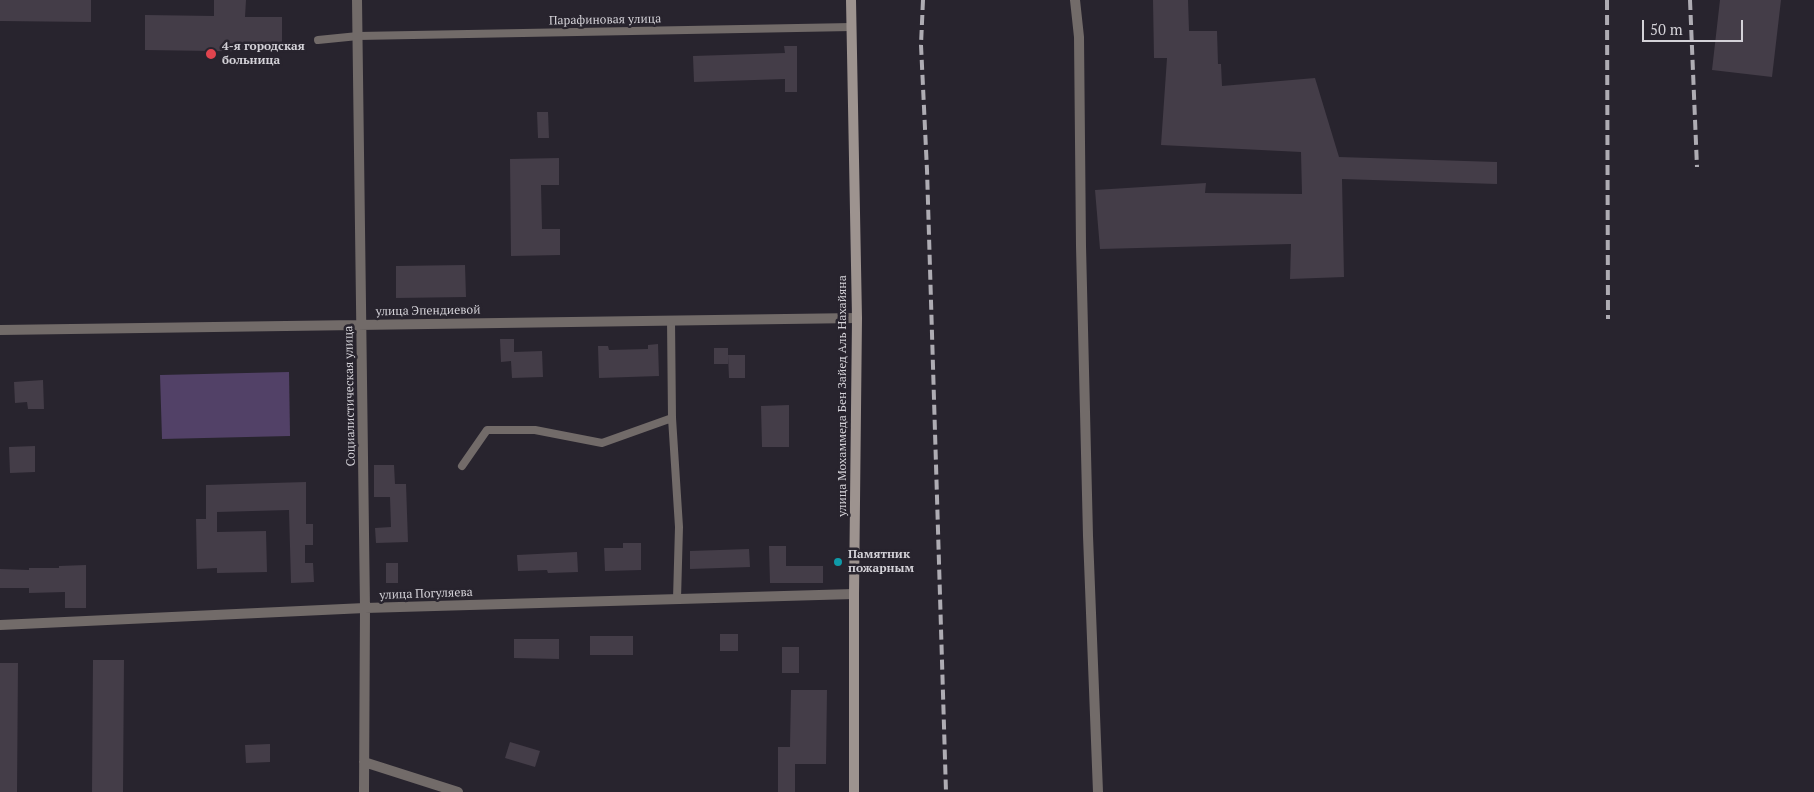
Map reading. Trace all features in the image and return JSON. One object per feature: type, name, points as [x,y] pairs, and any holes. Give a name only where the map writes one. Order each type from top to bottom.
[{"type":"main road","name":"улица Мохаммеда Бен Зайед Аль Нахайяна","points":[[851,0],[857,318],[854,792]]},
{"type":"street","name":"Социалистическая улица","points":[[357,0],[365,608],[364,792]]},
{"type":"street","points":[[1075,0],[1080,37],[1081,246],[1088,526],[1098,792]]},
{"type":"street","name":"улица Эпендиевой","points":[[0,330],[857,318]]},
{"type":"street","name":"улица Погуляева","points":[[0,625],[365,608],[854,594]]},
{"type":"street","points":[[364,762],[458,792]]},
{"type":"lane","name":"Парафиновая улица","points":[[318,40],[358,36],[852,27]]},
{"type":"lane","points":[[670,320],[672,418],[679,527],[677,599]]},
{"type":"lane","points":[[462,466],[487,430],[535,430],[602,443],[672,418]]},
{"type":"shaded area","points":[[289,372],[290,436],[162,439],[160,375]]},
{"type":"building","points":[[0,0],[91,0],[91,22],[0,21]]},
{"type":"building","points":[[214,0],[246,0],[245,17],[282,17],[282,52],[145,50],[145,15],[214,16]]},
{"type":"building","points":[[1153,0],[1188,0],[1189,31],[1217,31],[1218,64],[1221,64],[1222,86],[1315,78],[1339,157],[1497,162],[1497,184],[1342,179],[1344,277],[1290,279],[1291,244],[1100,249],[1095,190],[1206,183],[1205,193],[1302,194],[1301,152],[1161,145],[1167,58],[1154,58]]},
{"type":"building","points":[[1720,0],[1781,0],[1772,77],[1712,70]]},
{"type":"building","points":[[784,46],[797,46],[797,92],[785,92],[785,79],[694,82],[693,56],[785,53]]},
{"type":"building","points":[[537,112],[548,112],[549,138],[538,138]]},
{"type":"building","points":[[559,158],[559,185],[541,185],[542,229],[560,229],[560,255],[511,256],[510,159]]},
{"type":"building","points":[[465,265],[466,297],[396,298],[396,266]]},
{"type":"building","points":[[500,339],[514,339],[514,352],[542,351],[543,377],[512,378],[511,361],[501,362]]},
{"type":"building","points":[[658,344],[659,376],[599,378],[598,346],[608,346],[609,350],[648,349],[648,345]]},
{"type":"building","points":[[714,348],[728,348],[728,364],[714,364]]},
{"type":"building","points":[[728,355],[745,355],[745,378],[729,378]]},
{"type":"building","points":[[43,380],[44,409],[28,409],[27,402],[15,403],[14,382]]},
{"type":"building","points":[[789,405],[789,447],[762,447],[761,406]]},
{"type":"building","points":[[35,446],[35,472],[10,473],[9,447]]},
{"type":"building","points":[[374,465],[394,465],[395,484],[406,484],[408,542],[376,543],[375,528],[391,527],[390,497],[374,497]]},
{"type":"building","points":[[306,482],[306,524],[313,524],[313,545],[305,545],[305,563],[313,563],[314,582],[291,583],[289,510],[217,512],[217,532],[266,531],[267,572],[217,573],[217,568],[197,569],[196,519],[206,519],[206,485]]},
{"type":"building","points":[[623,543],[641,543],[641,570],[605,571],[604,548],[623,548]]},
{"type":"building","points":[[769,546],[786,546],[786,566],[823,566],[823,583],[770,583]]},
{"type":"building","points":[[749,549],[750,567],[690,569],[690,551]]},
{"type":"building","points":[[577,552],[578,572],[518,571],[517,555]]},
{"type":"building","points":[[386,563],[398,563],[398,583],[386,583]]},
{"type":"building","points":[[86,565],[86,608],[65,608],[65,592],[29,593],[29,588],[0,588],[0,569],[29,570],[29,568],[59,568],[59,566]]},
{"type":"building","points":[[720,634],[738,634],[738,651],[720,651]]},
{"type":"building","points":[[590,636],[633,636],[633,655],[590,655]]},
{"type":"building","points":[[514,639],[559,639],[559,659],[514,658]]},
{"type":"building","points":[[782,647],[799,647],[799,673],[782,673]]},
{"type":"building","points":[[93,660],[124,660],[123,792],[92,792]]},
{"type":"building","points":[[0,663],[18,663],[17,792],[0,792]]},
{"type":"building","points":[[791,690],[827,690],[826,764],[795,764],[795,792],[778,792],[778,747],[790,747]]},
{"type":"building","points":[[510,742],[540,751],[535,767],[505,758]]},
{"type":"building","points":[[270,744],[270,762],[246,763],[245,745]]},
{"type":"railway","points":[[923,0],[921,45],[927,170],[946,792]]},
{"type":"railway","points":[[1607,0],[1608,319]]},
{"type":"railway","points":[[1690,0],[1697,167]]},
{"type":"place","name":"4-я городская больница","points":[[211,54]]},
{"type":"place","name":"Памятник пожарным","points":[[838,562]]}]
